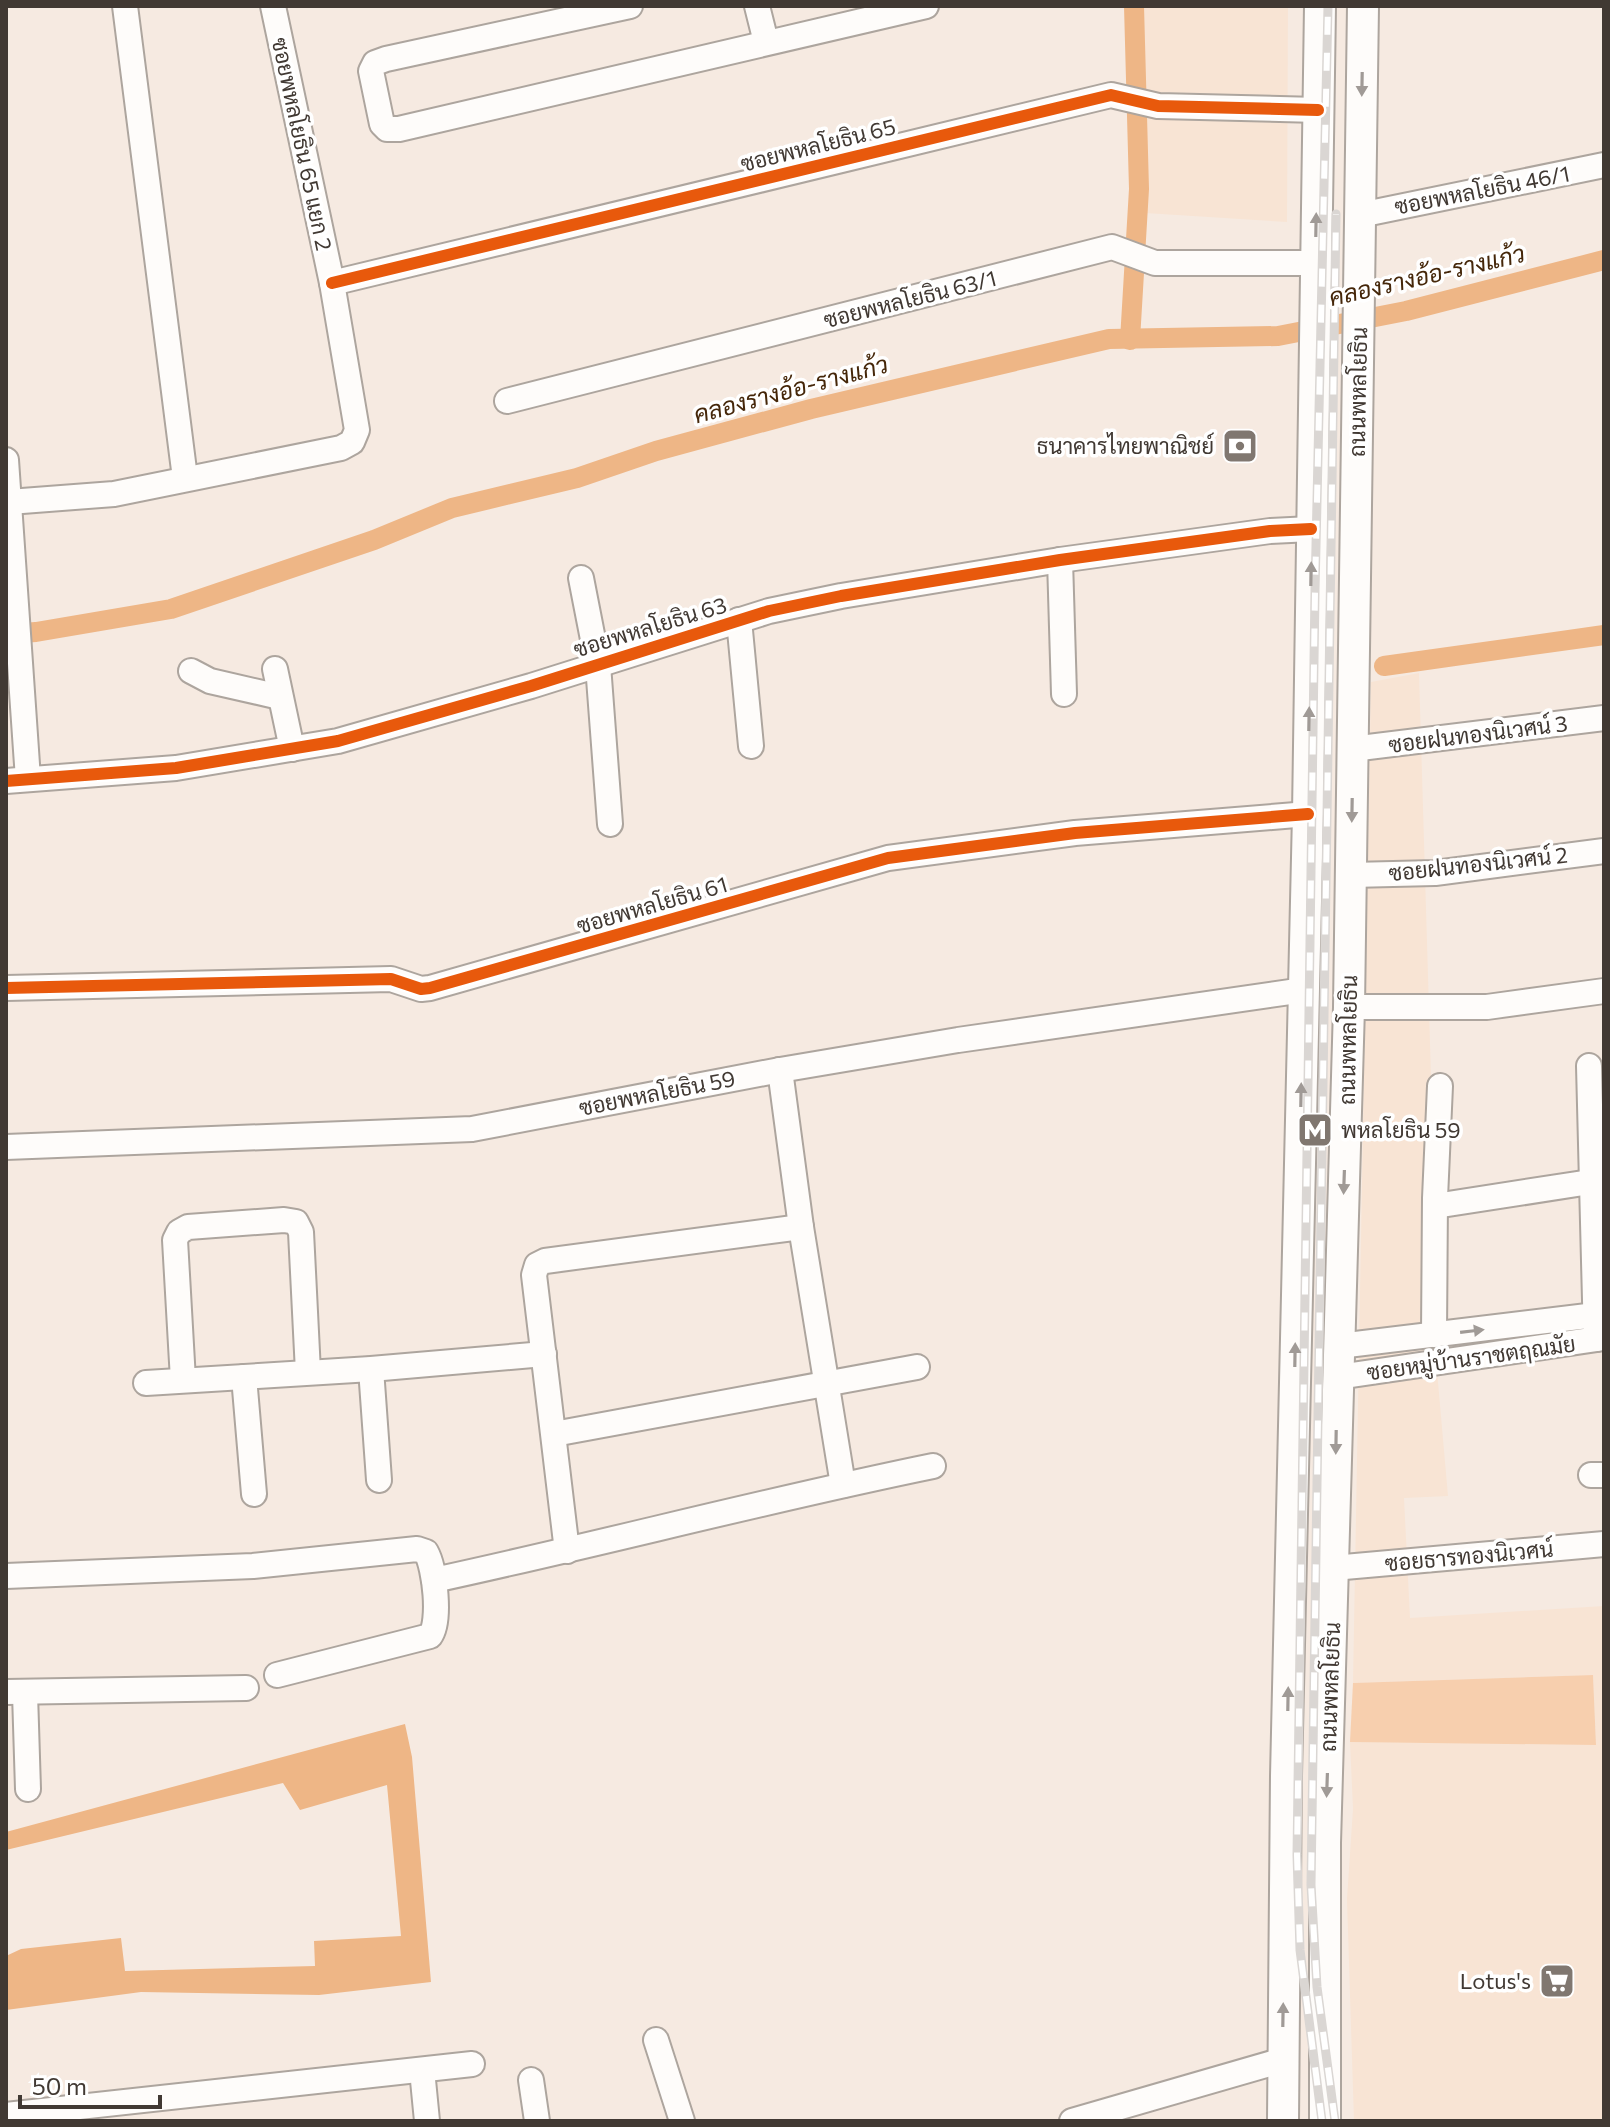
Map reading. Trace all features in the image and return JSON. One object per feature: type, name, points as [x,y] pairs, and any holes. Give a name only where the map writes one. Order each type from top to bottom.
[{"type":"main road","name":"ถนนพหลโยธิน","points":[[1283,2121],[1320,6]]},
{"type":"main road","name":"ถนนพหลโยธิน","points":[[1325,2121],[1325,1843],[1349,1007],[1363,6]]},
{"type":"main road","points":[[1310,666],[1354,662]]},
{"type":"street","points":[[9,502],[114,494],[185,478],[125,6]]},
{"type":"street","name":"ซอยพหลโยธิน 65 แยก 2","points":[[185,478],[341,448],[352,442],[357,430],[332,283],[273,6]]},
{"type":"street","points":[[630,6],[375,63],[371,71],[382,124],[387,129],[399,129],[926,6]]},
{"type":"street","points":[[757,6],[766,42]]},
{"type":"street","name":"ซอยพหลโยธิน 65","points":[[332,283],[1111,95],[1158,106],[1318,110]]},
{"type":"street","name":"ซอยพหลโยธิน 46/1","points":[[1360,215],[1604,165]]},
{"type":"street","name":"ซอยพหลโยธิน 63/1","points":[[507,401],[1112,247],[1155,263],[1316,263]]},
{"type":"street","points":[[6,460],[16,629],[17,780]]},
{"type":"street","name":"ซอยพหลโยธิน 63","points":[[17,780],[176,768],[338,741],[739,620],[841,596],[1060,560],[1270,531],[1311,529]]},
{"type":"street","points":[[1060,560],[1064,694]]},
{"type":"street","points":[[581,578],[598,665],[610,824]]},
{"type":"street","points":[[739,620],[751,746]]},
{"type":"street","points":[[275,669],[292,749]]},
{"type":"street","points":[[191,671],[210,681],[280,697]]},
{"type":"street","name":"ซอยฝนทองนิเวศน์ 3","points":[[1352,749],[1604,718]]},
{"type":"street","name":"ซอยพหลโยธิน 61","points":[[6,988],[391,979],[421,989],[430,988],[888,858],[1075,833],[1308,814]]},
{"type":"street","name":"ซอยฝนทองนิเวศน์ 2","points":[[1351,875],[1435,873],[1604,851]]},
{"type":"street","name":"ซอยพหลโยธิน 59","points":[[6,1147],[472,1129],[780,1070],[974,1037],[1304,990]]},
{"type":"street","points":[[1349,1007],[1487,1007],[1604,991]]},
{"type":"street","points":[[1589,1066],[1596,1136],[1590,1182],[1600,1327]]},
{"type":"street","points":[[780,1070],[801,1227],[843,1485]]},
{"type":"street","points":[[1434,1335],[1440,1086]]},
{"type":"street","points":[[1435,1206],[1590,1182]]},
{"type":"street","points":[[183,1380],[175,1240],[179,1232],[188,1227],[284,1220],[296,1222],[301,1232],[308,1372]]},
{"type":"street","points":[[567,1551],[534,1275],[537,1265],[545,1261],[801,1227]]},
{"type":"street","name":"ซอยหมู่บ้านราชตฤณมัย","points":[[1339,1346],[1434,1335],[1600,1327]]},
{"type":"street","name":"ซอยหมู่บ้านราชตฤณมัย","points":[[1338,1377],[1600,1327]]},
{"type":"street","points":[[146,1383],[544,1354]]},
{"type":"street","points":[[554,1434],[917,1367]]},
{"type":"street","points":[[371,1369],[379,1480]]},
{"type":"street","points":[[244,1377],[254,1494]]},
{"type":"street","points":[[434,1580],[933,1466]]},
{"type":"street","name":"ซอยธารทองนิเวศน์","points":[[1333,1568],[1604,1544]]},
{"type":"street","points":[[6,1576],[253,1566],[417,1549],[429,1557],[434,1580],[435,1624],[430,1636],[277,1675]]},
{"type":"street","points":[[28,1789],[16,1693],[246,1688]]},
{"type":"street","points":[[656,2040],[682,2121]]},
{"type":"street","points":[[1072,2121],[1283,2060]]},
{"type":"street","points":[[6,2115],[472,2064]]},
{"type":"street","points":[[422,2070],[427,2121]]},
{"type":"street","points":[[531,2080],[537,2121]]},
{"type":"shaded area","points":[[1140,6],[1288,6],[1287,222],[1145,213]]},
{"type":"shaded area","points":[[1419,673],[1431,1077],[1447,1076],[1447,1194],[1428,1197],[1437,1371],[1448,1496],[1404,1498],[1410,1618],[1604,1606],[1604,2121],[1354,2121],[1347,1899],[1353,1809],[1350,1742],[1596,1744],[1593,1675],[1353,1683],[1371,682]]},
{"type":"shaded area","points":[[1593,1675],[1596,1745],[1350,1742],[1353,1683]]},
{"type":"shaded area","points":[[405,1724],[412,1757],[431,1982],[319,1995],[141,1992],[6,2010],[6,1956],[21,1949],[121,1938],[125,1971],[315,1966],[314,1941],[401,1936],[387,1785],[300,1810],[283,1783],[6,1850],[6,1832]]},
{"type":"waterway","points":[[1130,340],[1139,189],[1134,6]]},
{"type":"waterway","name":"คลองรางอ้อ-รางแก้ว","points":[[6,634],[36,632],[171,609],[374,540],[452,508],[577,478],[656,451],[811,409],[1109,339],[1278,336],[1406,311],[1604,260]]},
{"type":"waterway","points":[[1384,666],[1604,635]]},
{"type":"railway","points":[[1322,2121],[1300,1950],[1297,1855],[1315,591],[1328,6]]},
{"type":"railway","points":[[1335,2121],[1317,1987],[1311,1885],[1336,214]]},
{"type":"cycle path","points":[[332,283],[1111,95],[1158,106],[1318,110]]},
{"type":"cycle path","points":[[6,781],[176,768],[338,741],[531,686],[769,611],[1060,560],[1270,531],[1311,529]]},
{"type":"cycle path","points":[[6,988],[391,979],[421,989],[430,988],[888,858],[1075,833],[1308,814]]},
{"type":"place","name":"ธนาคารไทยพาณิชย์","points":[[1240,446]]},
{"type":"place","name":"พหลโยธิน 59","points":[[1315,1130]]},
{"type":"place","name":"Lotus's","points":[[1557,1981]]}]
